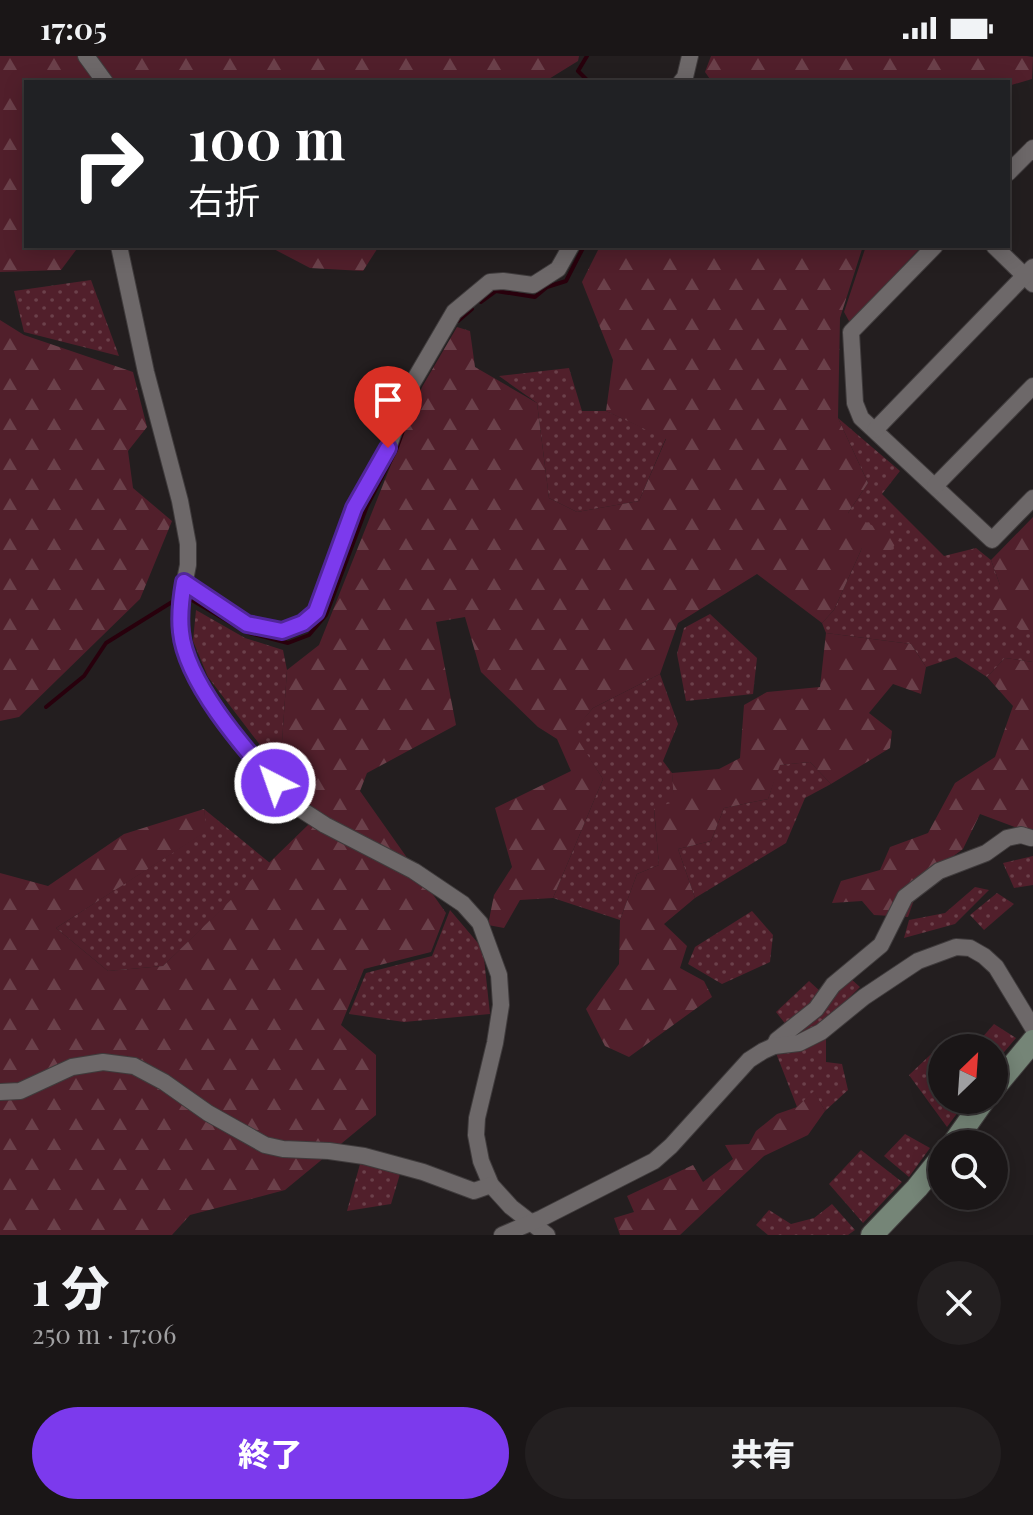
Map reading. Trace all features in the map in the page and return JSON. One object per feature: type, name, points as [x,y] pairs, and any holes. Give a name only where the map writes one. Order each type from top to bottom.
[{"type":"main road","points":[[1008,1071],[1033,1041]]},
{"type":"main road","points":[[872,1235],[928,1174]]},
{"type":"street","points":[[86,56],[104,80]]},
{"type":"street","points":[[683,80],[690,56]]},
{"type":"street","points":[[1010,171],[1033,148]]},
{"type":"street","points":[[119,248],[188,544],[188,565],[180,605],[181,634],[187,657],[198,682],[238,741],[294,805],[325,825],[414,871],[463,904],[480,923],[499,975],[501,1005],[477,1118],[476,1135],[481,1161],[491,1185],[511,1207],[547,1235]]},
{"type":"street","points":[[184,582],[247,624],[282,631],[303,623],[316,612],[354,508],[388,448],[409,389],[454,312],[490,282],[533,285],[558,269],[570,248]]},
{"type":"street","points":[[933,248],[851,332],[855,403],[861,418],[992,540],[1033,498]]},
{"type":"street","points":[[875,430],[1030,275],[996,248]]},
{"type":"street","points":[[935,486],[1033,386]]},
{"type":"street","points":[[774,1046],[777,1040],[816,1009],[833,985],[881,945],[905,897],[939,871],[986,853],[1007,838],[1021,835],[1031,838]]},
{"type":"street","points":[[502,1235],[654,1161],[749,1060],[774,1046],[799,1043],[821,1032],[864,997],[918,961],[956,947],[970,948],[984,956],[996,967],[1033,1028]]},
{"type":"street","points":[[0,1092],[20,1091],[72,1067],[103,1062],[134,1066],[265,1145],[364,1156],[423,1172],[474,1191],[491,1185]]},
{"type":"green space","points":[[0,56],[579,56],[578,61],[547,80],[24,80],[24,248],[78,248],[61,270],[0,272]]},
{"type":"green space","points":[[711,56],[1033,57],[1032,79],[1010,85],[1010,80],[711,80],[705,72]]},
{"type":"green space","points":[[272,248],[378,248],[363,271],[310,268]]},
{"type":"green space","points":[[599,248],[862,248],[840,318],[838,418],[868,483],[848,513],[899,539],[889,553],[862,548],[834,610],[822,623],[757,574],[678,623],[660,674],[593,708],[573,732],[603,779],[553,898],[520,900],[504,928],[488,925],[494,895],[512,867],[495,808],[571,771],[557,739],[538,727],[481,672],[465,617],[436,622],[456,725],[367,773],[360,791],[446,913],[431,952],[364,969],[341,1025],[376,1055],[376,1115],[285,1190],[190,1215],[172,1235],[0,1235],[0,873],[48,886],[124,834],[204,809],[207,831],[56,928],[108,971],[163,966],[308,825],[314,812],[280,771],[287,670],[319,645],[422,387],[457,327],[470,331],[475,367],[537,403],[549,498],[577,512],[639,501],[666,439],[606,411],[613,360],[582,282]]},
{"type":"green space","points":[[865,248],[920,248],[850,323],[844,312]]},
{"type":"green space","points":[[91,280],[119,356],[24,332],[14,291]]},
{"type":"green space","points":[[0,320],[24,335],[133,372],[147,427],[128,451],[133,488],[172,521],[140,599],[19,717],[0,721]]},
{"type":"green space","points":[[569,368],[582,411],[606,411],[666,438],[639,501],[577,512],[549,498],[537,403],[499,376]]},
{"type":"green space","points":[[838,418],[900,471],[882,494],[944,556],[976,548],[991,560],[1000,585],[1027,633],[1033,632],[1033,662],[1005,658],[987,677],[956,657],[926,667],[911,644],[826,633],[822,623],[834,610],[862,548],[848,513],[868,483]]},
{"type":"green space","points":[[1033,517],[1033,632],[1027,634],[991,611],[1000,585],[991,560]]},
{"type":"green space","points":[[196,610],[245,638],[283,650],[287,670],[280,771],[208,677],[193,641]]},
{"type":"green space","points":[[710,614],[757,658],[753,694],[686,701],[677,654],[684,628]]},
{"type":"green space","points":[[826,633],[911,644],[926,667],[921,694],[893,684],[869,713],[892,731],[890,748],[831,784],[810,762],[780,765],[768,799],[724,808],[711,841],[678,849],[695,898],[664,924],[687,946],[680,968],[704,981],[712,997],[629,1057],[605,1046],[586,1009],[619,964],[620,920],[637,874],[659,865],[654,808],[674,802],[672,773],[719,769],[740,758],[744,705],[767,692],[820,687]]},
{"type":"green space","points":[[1005,658],[1033,662],[1033,834],[980,814],[963,849],[921,880],[908,917],[874,915],[862,901],[832,903],[841,881],[880,870],[890,847],[928,833],[955,783],[995,757],[1013,706],[987,677]]},
{"type":"green space","points":[[660,674],[678,724],[663,761],[672,773],[675,803],[654,809],[659,865],[637,874],[620,920],[553,898],[603,779],[572,732],[593,708]]},
{"type":"green space","points":[[810,762],[831,784],[805,798],[786,843],[695,898],[678,849],[711,841],[724,808],[768,799],[779,765]]},
{"type":"green space","points":[[204,809],[270,863],[163,966],[108,971],[56,928],[206,831]]},
{"type":"green space","points":[[1033,856],[1033,885],[1014,888],[1003,863]]},
{"type":"green space","points":[[975,887],[989,890],[955,924],[904,938],[909,920],[945,913]]},
{"type":"green space","points":[[997,893],[1014,904],[984,930],[970,915]]},
{"type":"green space","points":[[450,910],[483,949],[490,1014],[404,1022],[349,1014],[366,973],[432,956]]},
{"type":"green space","points":[[752,911],[773,935],[770,962],[722,984],[688,964],[695,947]]},
{"type":"green space","points":[[850,978],[860,987],[817,1030],[803,1037],[797,1029],[821,1013]]},
{"type":"green space","points":[[809,981],[821,992],[813,1005],[787,1026],[776,1012]]},
{"type":"green space","points":[[994,1024],[1016,1038],[1008,1047],[1008,1034],[985,1034]]},
{"type":"green space","points":[[826,1038],[826,1062],[842,1064],[848,1090],[825,1111],[814,1092],[797,1107],[776,1053],[801,1050]]},
{"type":"green space","points":[[928,1057],[928,1101],[909,1075]]},
{"type":"green space","points":[[814,1091],[825,1111],[808,1135],[764,1156],[680,1235],[620,1235],[614,1218],[634,1212],[627,1196],[693,1165],[703,1182],[733,1159],[725,1145],[749,1144],[756,1131],[777,1114],[797,1107]]},
{"type":"green space","points":[[938,1114],[957,1114],[947,1127]]},
{"type":"green space","points":[[905,1134],[928,1147],[909,1177],[884,1156]]},
{"type":"green space","points":[[861,1150],[902,1182],[863,1223],[829,1184]]},
{"type":"green space","points":[[360,1164],[400,1174],[391,1204],[347,1211]]},
{"type":"green space","points":[[832,1204],[855,1230],[848,1235],[768,1235],[756,1225],[769,1210],[791,1224],[814,1218]]},
{"type":"waterway","points":[[587,56],[578,71],[587,80]]},
{"type":"waterway","points":[[481,302],[496,291],[535,297],[547,287],[566,281],[583,248]]},
{"type":"waterway","points":[[458,321],[472,309]]},
{"type":"waterway","points":[[249,633],[288,643],[309,635],[326,615],[367,506],[396,450],[408,417]]},
{"type":"waterway","points":[[192,600],[241,629]]},
{"type":"waterway","points":[[46,707],[84,676],[106,643],[172,602]]},
{"type":"route","points":[[275,783],[238,741],[198,682],[181,634],[180,605],[184,582],[247,624],[282,631],[303,623],[316,612],[354,508],[388,448]]}]
